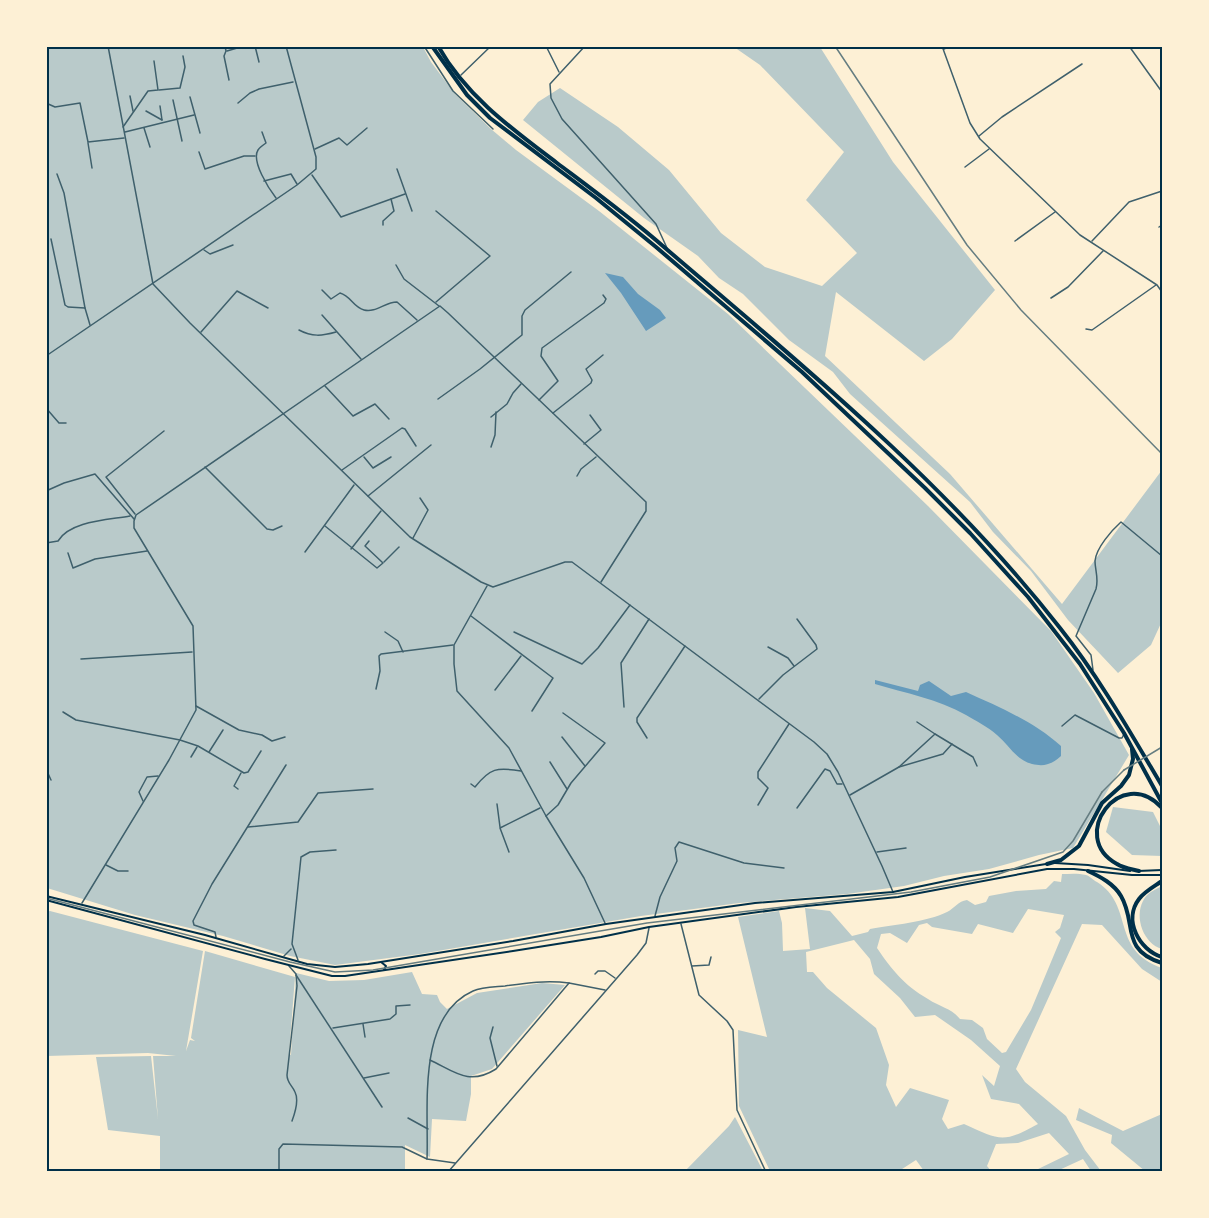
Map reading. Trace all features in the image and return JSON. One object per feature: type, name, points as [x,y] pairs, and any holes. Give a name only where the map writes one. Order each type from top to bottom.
[{"type":"highway","points":[[432,46],[467,95],[490,118],[596,198],[802,372],[925,488],[1006,571],[1045,616],[1080,664],[1130,743],[1162,803]]},
{"type":"highway","points":[[438,46],[459,77],[493,113],[668,249],[806,368],[931,485],[981,536],[1033,594],[1093,673],[1118,710],[1162,786]]},
{"type":"highway","points":[[1047,864],[1061,860],[1075,851],[1102,803],[1125,781],[1131,770],[1133,759],[1130,743]]},
{"type":"highway","points":[[1154,772],[1162,778]]},
{"type":"highway","points":[[1139,871],[1119,865],[1107,856],[1098,843],[1096,833],[1100,818],[1113,800],[1129,794],[1145,796],[1162,808]]},
{"type":"highway","points":[[1088,871],[1116,888],[1124,901],[1133,940],[1146,956],[1162,963]]},
{"type":"highway","points":[[1162,881],[1139,899],[1135,906],[1133,921],[1136,934],[1144,946],[1162,957]]},
{"type":"main road","points":[[46,898],[81,904],[299,961],[335,967],[654,917],[731,907],[893,892],[965,877],[1047,864],[1088,865],[1139,871],[1162,870]]},
{"type":"main road","points":[[46,898],[265,959],[332,976],[345,976],[601,937],[649,927],[898,897],[1047,869],[1162,875]]},
{"type":"main road","points":[[731,907],[735,910],[734,915]]},
{"type":"main road","points":[[402,958],[399,964],[405,968]]},
{"type":"main road","points":[[378,962],[383,962],[386,966],[381,972]]},
{"type":"street","points":[[108,46],[153,284],[412,539],[488,586],[504,585],[568,561],[573,563],[789,723],[827,754],[844,784],[893,892]]},
{"type":"street","points":[[225,46],[224,56],[229,80]]},
{"type":"street","points":[[226,51],[244,46]]},
{"type":"street","points":[[255,46],[259,62]]},
{"type":"street","points":[[46,356],[312,174],[317,166],[314,149],[286,46]]},
{"type":"street","points":[[424,46],[459,98],[492,129]]},
{"type":"street","points":[[459,77],[491,46]]},
{"type":"street","points":[[546,46],[559,73]]},
{"type":"street","points":[[585,46],[549,86],[551,98],[558,114],[590,153],[602,162],[656,224],[668,249]]},
{"type":"street","points":[[950,46],[942,48],[970,123],[978,136],[1075,231],[1157,285],[1162,292]]},
{"type":"street","points":[[1130,46],[1162,92]]},
{"type":"street","points":[[123,128],[148,91],[180,88],[185,67],[183,56]]},
{"type":"street","points":[[154,61],[158,90]]},
{"type":"street","points":[[978,136],[1002,117],[1082,64]]},
{"type":"street","points":[[238,104],[259,88],[294,81]]},
{"type":"street","points":[[1158,87],[1162,85]]},
{"type":"street","points":[[130,96],[133,112]]},
{"type":"street","points":[[190,97],[200,133]]},
{"type":"street","points":[[173,100],[182,141]]},
{"type":"street","points":[[46,103],[56,107],[80,103],[92,168]]},
{"type":"street","points":[[160,106],[163,121]]},
{"type":"street","points":[[146,111],[163,121]]},
{"type":"street","points":[[124,132],[194,115]]},
{"type":"street","points":[[144,128],[150,147]]},
{"type":"street","points":[[314,149],[339,138],[347,145],[367,128]]},
{"type":"street","points":[[262,132],[266,143],[256,156],[264,181],[276,199]]},
{"type":"street","points":[[88,142],[125,138]]},
{"type":"street","points":[[964,167],[990,148]]},
{"type":"street","points":[[199,152],[205,169],[244,156],[256,156]]},
{"type":"street","points":[[397,169],[412,211]]},
{"type":"street","points":[[57,174],[64,192],[90,326]]},
{"type":"street","points":[[264,181],[291,174],[297,185]]},
{"type":"street","points":[[312,174],[341,218],[405,194]]},
{"type":"street","points":[[1091,242],[1129,202],[1162,191]]},
{"type":"street","points":[[383,225],[383,221],[394,209],[391,198]]},
{"type":"street","points":[[436,211],[490,256],[436,302]]},
{"type":"street","points":[[1015,242],[1056,212]]},
{"type":"street","points":[[51,239],[64,305],[85,308]]},
{"type":"street","points":[[203,249],[210,254],[233,245]]},
{"type":"street","points":[[1051,298],[1068,287],[1104,250]]},
{"type":"street","points":[[396,266],[405,279],[436,302],[648,505],[600,582]]},
{"type":"street","points":[[438,399],[495,358],[523,334],[522,316],[525,310],[571,273]]},
{"type":"street","points":[[1086,329],[1092,330],[1157,285]]},
{"type":"street","points":[[322,290],[331,299],[340,293],[346,295],[357,307],[366,311],[397,302],[418,321]]},
{"type":"street","points":[[201,333],[236,292],[268,308]]},
{"type":"street","points":[[538,401],[558,381],[541,356],[542,348],[604,303],[606,299],[603,296]]},
{"type":"street","points":[[81,904],[159,776],[196,710],[193,626],[134,528],[136,515],[440,306]]},
{"type":"street","points":[[322,315],[362,360]]},
{"type":"street","points":[[299,330],[309,335],[337,332]]},
{"type":"street","points":[[552,414],[590,384],[592,380],[586,369],[603,356]]},
{"type":"street","points":[[491,417],[507,404],[522,383]]},
{"type":"street","points":[[324,385],[353,416],[375,404],[389,419]]},
{"type":"street","points":[[46,408],[59,423],[66,423]]},
{"type":"street","points":[[490,447],[495,435],[496,412]]},
{"type":"street","points":[[584,444],[600,431],[590,415]]},
{"type":"street","points":[[341,471],[402,428],[416,446]]},
{"type":"street","points":[[136,515],[106,477],[164,431]]},
{"type":"street","points":[[367,496],[431,445]]},
{"type":"street","points":[[363,456],[373,468],[391,457]]},
{"type":"street","points":[[577,476],[581,469],[597,456]]},
{"type":"street","points":[[205,466],[267,529],[273,530],[282,526]]},
{"type":"street","points":[[46,491],[95,474],[134,520]]},
{"type":"street","points":[[304,552],[355,484]]},
{"type":"street","points":[[412,539],[429,510],[420,498]]},
{"type":"street","points":[[351,549],[382,510]]},
{"type":"street","points":[[46,543],[58,541],[64,532],[75,526],[131,516]]},
{"type":"street","points":[[1093,673],[1092,658],[1076,636],[1098,582],[1095,559],[1099,550],[1121,522],[1162,555]]},
{"type":"street","points":[[325,525],[375,568],[399,547]]},
{"type":"street","points":[[369,541],[365,546],[383,563]]},
{"type":"street","points":[[68,553],[74,568],[95,559],[148,551]]},
{"type":"street","points":[[488,586],[454,645],[458,691],[507,745],[546,816],[584,878],[606,924]]},
{"type":"street","points":[[514,632],[582,664],[598,648],[630,604]]},
{"type":"street","points":[[470,615],[553,678],[532,711]]},
{"type":"street","points":[[624,707],[621,663],[650,619]]},
{"type":"street","points":[[758,700],[817,647],[797,619]]},
{"type":"street","points":[[384,632],[398,641],[404,652]]},
{"type":"street","points":[[376,689],[380,671],[380,655],[454,645]]},
{"type":"street","points":[[647,738],[637,720],[685,646]]},
{"type":"street","points":[[768,647],[788,658],[795,667]]},
{"type":"street","points":[[81,659],[193,652]]},
{"type":"street","points":[[495,690],[522,655]]},
{"type":"street","points":[[195,706],[247,733],[261,735],[272,741],[285,737]]},
{"type":"street","points":[[63,712],[76,720],[180,740],[198,746],[242,772],[248,772],[261,751]]},
{"type":"street","points":[[546,816],[558,805],[567,789],[605,743],[563,713]]},
{"type":"street","points":[[1062,726],[1075,715],[1120,739],[1124,733]]},
{"type":"street","points":[[917,722],[973,758],[977,766]]},
{"type":"street","points":[[758,805],[768,788],[758,778],[758,771],[789,723]]},
{"type":"street","points":[[208,752],[223,730]]},
{"type":"street","points":[[899,767],[935,734]]},
{"type":"street","points":[[562,737],[585,766]]},
{"type":"street","points":[[849,795],[899,767],[943,754],[952,744]]},
{"type":"street","points":[[191,757],[198,746]]},
{"type":"street","points":[[550,762],[567,789]]},
{"type":"street","points":[[188,931],[212,884],[286,765]]},
{"type":"street","points":[[46,769],[51,780]]},
{"type":"street","points":[[471,784],[475,787],[484,776],[495,769],[522,771]]},
{"type":"street","points":[[797,808],[825,769],[830,771],[837,784],[844,784]]},
{"type":"street","points":[[238,789],[234,786],[242,772]]},
{"type":"street","points":[[143,801],[139,792],[147,777],[159,776]]},
{"type":"street","points":[[247,827],[298,822],[318,793],[373,789]]},
{"type":"street","points":[[498,804],[500,828],[509,852]]},
{"type":"street","points":[[500,828],[541,807]]},
{"type":"street","points":[[654,917],[660,897],[677,861],[675,848],[679,842],[744,863],[784,868]]},
{"type":"street","points":[[876,852],[906,848]]},
{"type":"street","points":[[299,961],[292,948],[301,857],[310,852],[336,850]]},
{"type":"street","points":[[105,865],[118,871],[128,871]]},
{"type":"street","points":[[192,923],[215,932],[216,938]]},
{"type":"street","points":[[681,923],[699,994],[727,1021],[733,1030],[737,1110],[766,1172]]},
{"type":"street","points":[[448,1172],[646,944],[649,927]]},
{"type":"street","points":[[284,957],[292,948]]},
{"type":"street","points":[[692,966],[709,965],[711,957]]},
{"type":"street","points":[[288,965],[332,1028],[382,1107]]},
{"type":"street","points":[[595,974],[603,971],[616,978]]},
{"type":"street","points":[[292,1121],[296,1109],[296,1095],[287,1080],[287,1075],[297,986],[296,974]]},
{"type":"street","points":[[427,1159],[430,1059],[445,1015],[453,1004],[472,991],[540,982],[569,983],[606,990]]},
{"type":"street","points":[[430,1059],[469,1078],[489,1072],[497,1067],[569,983]]},
{"type":"street","points":[[332,1028],[390,1019],[396,1014],[396,1006],[410,1005]]},
{"type":"street","points":[[363,1023],[365,1037]]},
{"type":"street","points":[[493,1027],[490,1038],[497,1067]]},
{"type":"street","points":[[363,1078],[389,1074]]},
{"type":"street","points":[[408,1118],[428,1129]]},
{"type":"street","points":[[279,1172],[279,1149],[283,1144],[405,1147],[427,1159],[456,1163]]},
{"type":"shaded area","points":[[46,47],[423,47],[431,62],[455,94],[491,129],[599,211],[728,314],[928,506],[1051,631],[1094,693],[1129,755],[1073,848],[989,869],[944,876],[904,886],[847,894],[739,903],[641,916],[420,954],[335,965],[290,956],[223,936],[135,915],[47,888]]},
{"type":"shaded area","points":[[734,47],[820,47],[893,162],[995,290],[952,339],[924,361],[836,292],[825,356],[950,474],[1062,604],[1162,470],[1162,621],[1151,645],[1118,673],[1068,620],[1031,571],[993,532],[970,502],[850,394],[833,372],[789,340],[743,294],[719,278],[698,256],[644,218],[523,120],[538,102],[560,88],[618,127],[669,170],[721,233],[765,267],[822,286],[857,253],[806,200],[844,152],[760,65]]},
{"type":"shaded area","points":[[1113,807],[1153,812],[1162,830],[1162,856],[1132,855],[1106,832]]},
{"type":"shaded area","points":[[1062,874],[1086,875],[1109,892],[1116,903],[1135,950],[1146,960],[1162,968],[1162,982],[1142,969],[1102,925],[1082,924],[1016,1069],[1025,1082],[1066,1116],[1085,1150],[1101,1171],[1091,1171],[1083,1159],[1057,1171],[1034,1171],[1069,1154],[1049,1133],[1018,1143],[996,1144],[987,1166],[991,1171],[924,1171],[916,1160],[899,1171],[770,1171],[739,1106],[738,1030],[767,1037],[738,917],[779,911],[783,951],[810,949],[805,908],[830,911],[852,936],[868,932],[870,929],[920,921],[939,915],[967,900],[975,905],[986,902],[989,896],[1046,889],[1054,881],[1061,882]],"holes":[[[1028,909],[1064,915],[1060,928],[1055,932],[1061,938],[1031,1010],[1006,1052],[1002,1053],[987,1039],[983,1028],[972,1020],[960,1019],[953,1012],[932,1002],[905,983],[877,948],[881,934],[890,933],[907,943],[919,925],[927,923],[932,927],[972,934],[978,924],[1013,933]],[[854,940],[870,959],[874,974],[900,998],[915,1017],[935,1015],[971,1040],[1000,1066],[994,1086],[982,1075],[991,1099],[1019,1104],[1038,1124],[1016,1135],[1001,1138],[964,1124],[948,1129],[942,1119],[949,1100],[910,1088],[896,1107],[886,1085],[889,1065],[876,1028],[827,988],[813,972],[807,972],[806,952]]]},
{"type":"shaded area","points":[[1162,886],[1162,949],[1150,942],[1142,930],[1140,908],[1151,892]]},
{"type":"shaded area","points":[[50,911],[203,951],[186,1051],[190,1040],[195,1041],[191,1038],[205,951],[295,977],[289,1054],[291,1055],[296,973],[329,981],[364,980],[412,972],[422,994],[437,995],[447,1009],[477,993],[542,983],[565,985],[492,1069],[471,1076],[471,1094],[466,1121],[432,1119],[430,1157],[405,1145],[405,1171],[160,1171],[160,1136],[108,1130],[96,1057],[151,1056],[158,1119],[153,1056],[176,1056],[148,1053],[47,1056],[46,912]]},
{"type":"shaded area","points":[[1079,1108],[1123,1131],[1162,1114],[1162,1171],[1145,1171],[1111,1143],[1112,1135],[1076,1120]]},
{"type":"shaded area","points":[[735,1117],[763,1171],[685,1171],[729,1126]]},
{"type":"water","points":[[605,273],[623,277],[638,294],[660,310],[666,318],[646,331]]},
{"type":"water","points":[[875,680],[918,691],[920,685],[929,681],[951,696],[966,692],[1039,729],[1061,746],[1061,756],[1045,765],[1026,762],[993,732],[955,709],[875,684]]},
{"type":"tram line","points":[[1124,770],[1162,747]]},
{"type":"tram line","points":[[46,898],[335,972],[373,970],[647,923],[911,892],[990,877],[1063,852],[1073,841],[1102,792]]},
{"type":"railway","points":[[835,46],[967,245],[1021,310],[1162,454]]},
{"type":"railway","points":[[1102,792],[1124,770]]}]
